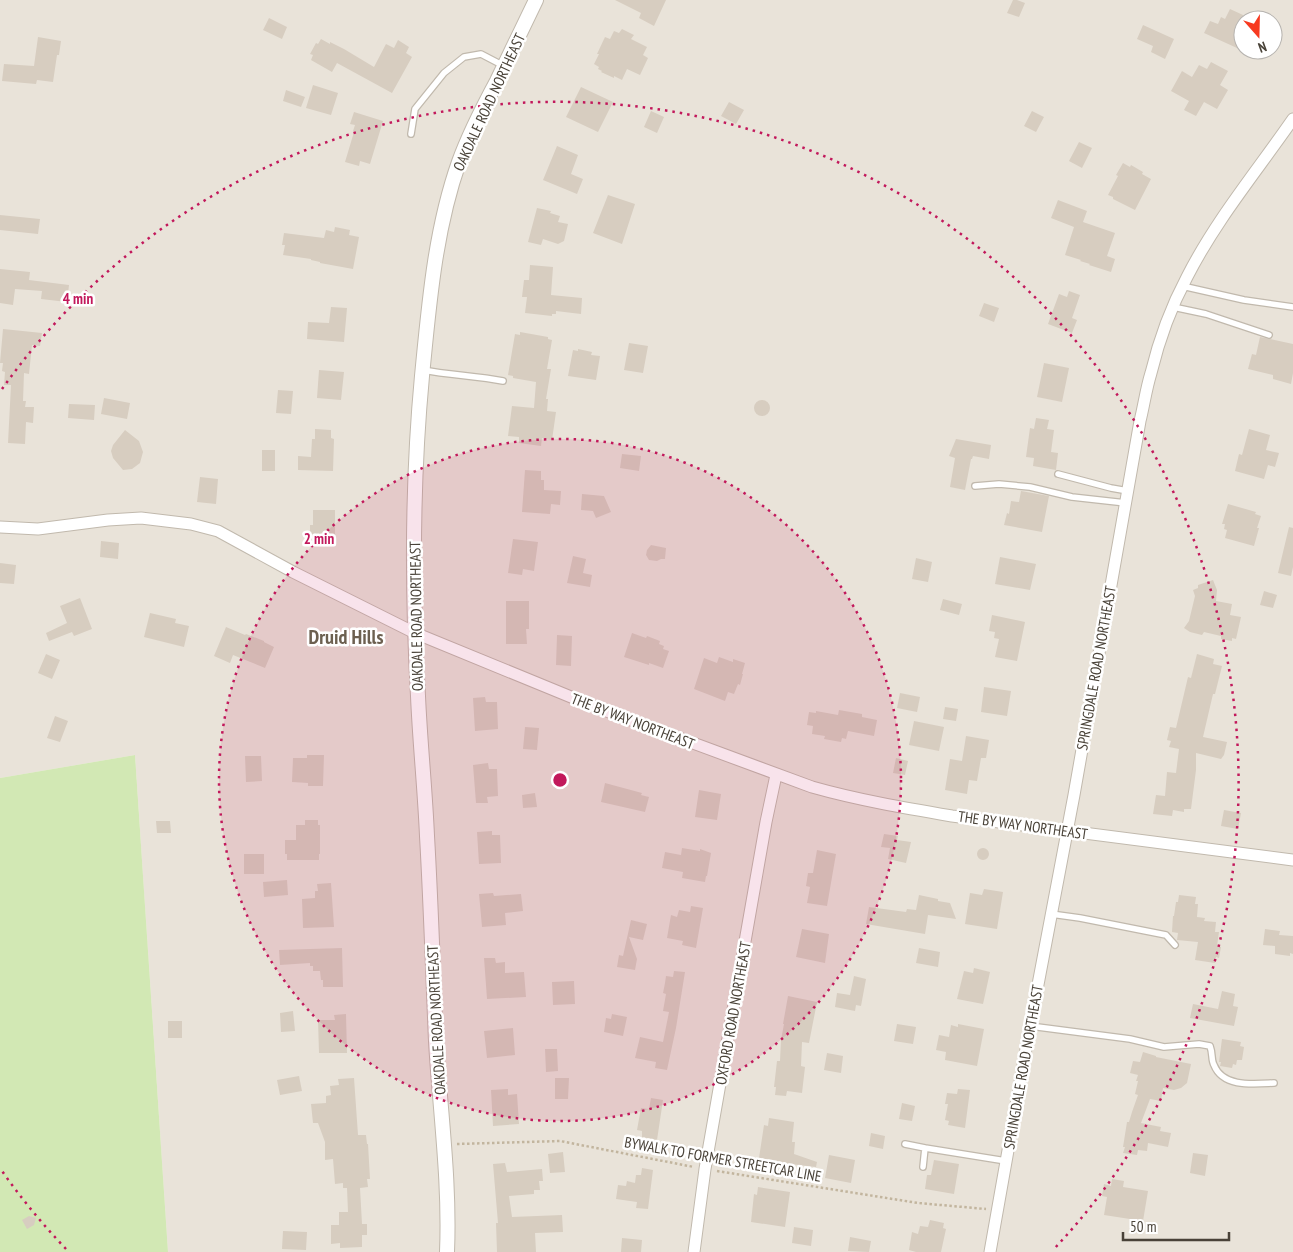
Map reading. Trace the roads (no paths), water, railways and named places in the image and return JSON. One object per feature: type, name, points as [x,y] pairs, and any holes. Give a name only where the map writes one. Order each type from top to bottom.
[{"type":"street","name":"OAKDALE ROAD NORTHEAST","points":[[447,1252],[448,1221],[436,1043],[427,835],[415,633],[415,470],[436,246],[447,202],[458,162],[468,138],[536,0]]},
{"type":"street","name":"SPRINGDALE ROAD NORTHEAST","points":[[990,1252],[1150,373],[1173,307],[1205,244],[1293,119]]},
{"type":"street","name":"THE BY WAY NORTHEAST","points":[[0,527],[38,530],[108,520],[141,518],[204,527],[225,534],[293,572],[415,633],[593,706],[776,775],[841,796],[910,809],[1293,860]]},
{"type":"street","name":"OXFORD ROAD NORTHEAST","points":[[694,1252],[705,1169],[766,822],[776,775]]},
{"type":"lane","points":[[411,134],[415,109],[444,73],[464,57],[481,54],[504,66]]},
{"type":"lane","points":[[1182,286],[1244,300],[1293,307]]},
{"type":"lane","points":[[1173,307],[1206,314],[1269,335]]},
{"type":"lane","points":[[423,370],[503,381]]},
{"type":"lane","points":[[1058,474],[1112,488],[1127,497]]},
{"type":"lane","points":[[975,486],[999,484],[1030,487],[1072,497],[1127,497]]},
{"type":"lane","points":[[1051,914],[1166,935],[1175,945]]},
{"type":"lane","points":[[1030,1026],[1130,1039],[1164,1047],[1199,1044],[1210,1046],[1213,1052],[1213,1064],[1226,1079],[1251,1084],[1274,1083]]},
{"type":"lane","points":[[905,1144],[1006,1161]]},
{"type":"lane","points":[[923,1167],[925,1148]]},
{"type":"district","name":"Druid Hills","points":[[346,637]]}]
